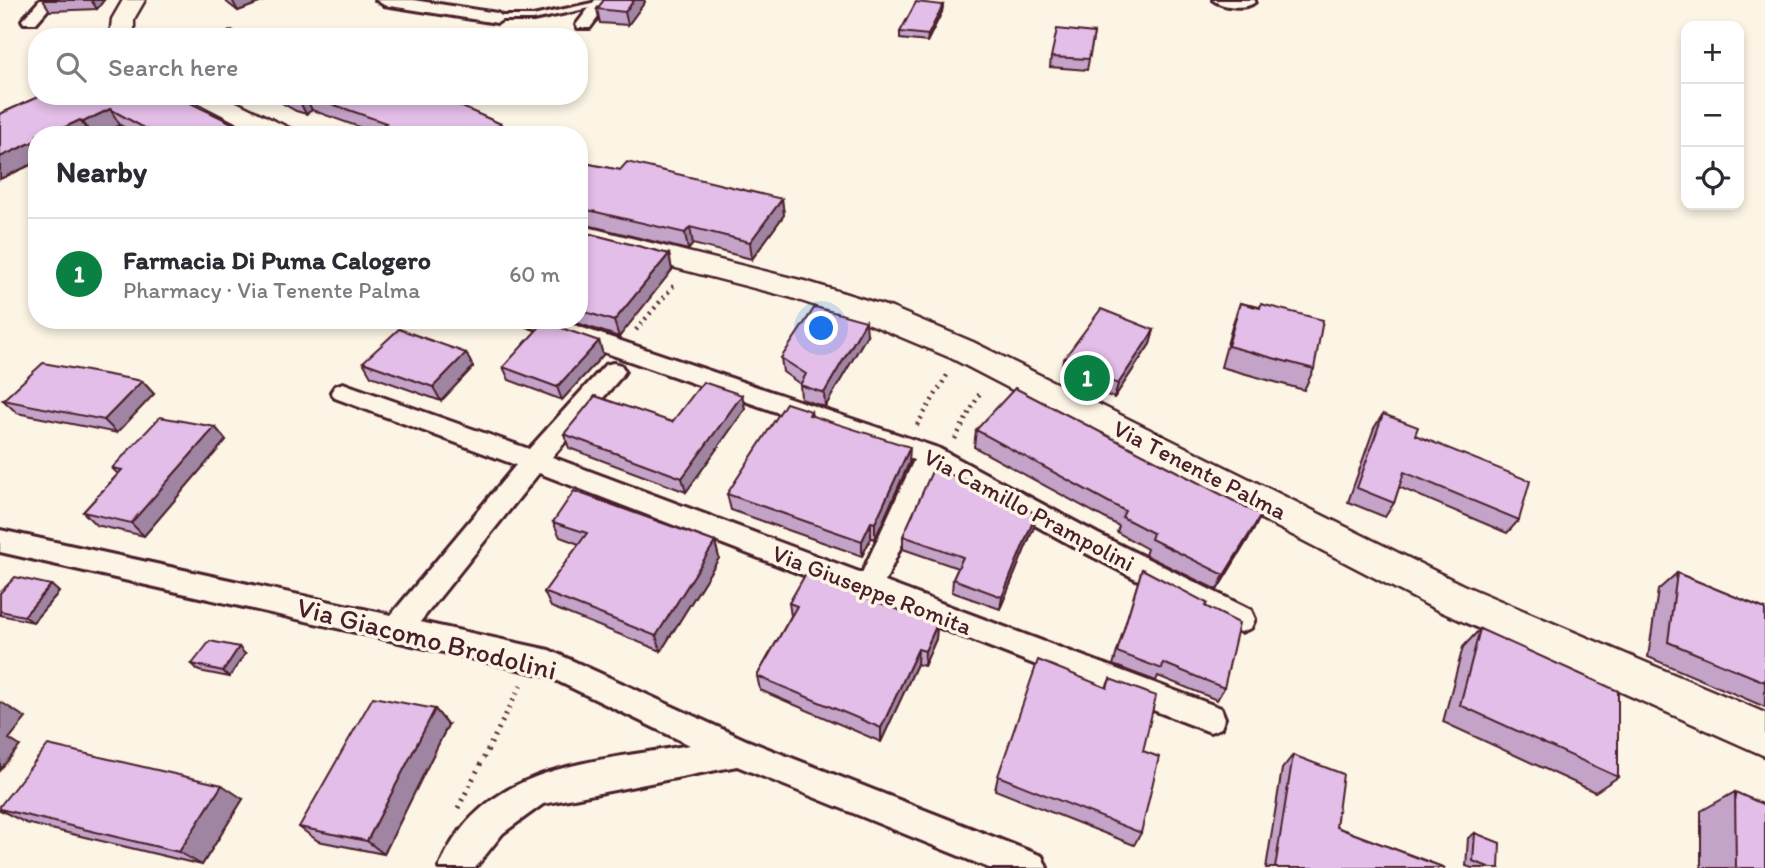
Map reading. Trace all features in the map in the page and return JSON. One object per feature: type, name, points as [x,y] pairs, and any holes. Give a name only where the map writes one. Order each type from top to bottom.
[{"type":"main road","points":[[122,28],[123,19],[134,0]]},
{"type":"main road","points":[[222,105],[264,126]]},
{"type":"main road","name":"Via Tenente Palma","points":[[588,236],[797,289],[881,316],[962,350],[1449,597],[1765,735]]},
{"type":"street","points":[[30,20],[48,0]]},
{"type":"street","points":[[384,0],[497,18]]},
{"type":"street","points":[[1221,0],[1247,1]]},
{"type":"street","points":[[584,25],[602,1]]},
{"type":"street","name":"Via Camillo Prampolini","points":[[553,329],[617,360],[925,454],[1241,619]]},
{"type":"street","points":[[398,628],[617,360]]},
{"type":"street","name":"Via Giuseppe Romita","points":[[343,392],[534,461],[1210,718]]},
{"type":"street","points":[[869,589],[925,454]]},
{"type":"street","name":"Via Giacomo Brodolini","points":[[0,541],[550,663],[737,751],[1015,865]]},
{"type":"street","points":[[456,868],[476,836],[496,814],[519,798],[540,789],[737,751]]},
{"type":"lane","points":[[497,18],[533,18],[602,1]]},
{"type":"path","points":[[617,360],[675,284]]},
{"type":"path","points":[[925,454],[962,350]]},
{"type":"path","points":[[925,454],[995,367]]},
{"type":"path","points":[[452,818],[534,659]]},
{"type":"building","points":[[604,0],[634,0],[625,12],[597,9]]},
{"type":"building","points":[[916,2],[943,5],[928,35],[900,32]]},
{"type":"building","points":[[1057,29],[1094,33],[1089,59],[1051,57]]},
{"type":"building","points":[[28,101],[28,105],[195,105],[234,124],[141,126],[110,109],[83,122],[80,120],[67,126],[28,126],[28,144],[0,157],[0,114]]},
{"type":"building","points":[[335,105],[457,105],[501,124],[382,126],[386,123]]},
{"type":"building","points":[[627,162],[782,199],[750,242],[690,227],[685,233],[588,210],[588,164],[620,170]]},
{"type":"building","points":[[588,233],[669,254],[614,321],[588,313]]},
{"type":"building","points":[[1240,303],[1260,308],[1261,304],[1323,320],[1314,369],[1228,346]]},
{"type":"building","points":[[815,307],[866,321],[824,393],[800,385],[806,374],[781,358]]},
{"type":"building","points":[[1101,309],[1154,330],[1118,384],[1063,360]]},
{"type":"building","points":[[399,329],[466,353],[433,387],[363,362]]},
{"type":"building","points":[[538,329],[564,329],[599,341],[557,387],[503,367]]},
{"type":"building","points":[[43,363],[142,381],[104,420],[3,400]]},
{"type":"building","points":[[703,382],[742,395],[682,478],[564,434],[595,396],[672,422]]},
{"type":"building","points":[[1015,388],[1261,515],[1224,575],[1151,539],[1153,533],[1122,517],[1125,511],[976,430]]},
{"type":"building","points":[[786,403],[811,411],[809,415],[910,447],[875,523],[871,522],[862,541],[727,494]]},
{"type":"building","points":[[1383,414],[1418,427],[1415,435],[1530,481],[1519,520],[1404,472],[1394,503],[1357,488]]},
{"type":"building","points":[[160,417],[215,427],[131,523],[83,512],[122,470],[112,468]]},
{"type":"building","points":[[933,469],[987,487],[1036,514],[1002,597],[953,579],[963,557],[903,536]]},
{"type":"building","points":[[574,491],[715,542],[656,636],[544,592],[587,533],[553,522]]},
{"type":"building","points":[[1142,569],[1239,623],[1224,688],[1163,663],[1162,669],[1117,652]]},
{"type":"building","points":[[1677,573],[1765,609],[1765,682],[1668,642]]},
{"type":"building","points":[[805,575],[937,624],[925,651],[918,649],[881,728],[757,676],[797,606],[789,603]]},
{"type":"building","points":[[15,577],[51,585],[24,616],[0,611],[0,593]]},
{"type":"building","points":[[1480,629],[1618,691],[1618,777],[1460,705]]},
{"type":"building","points":[[210,641],[239,647],[223,671],[192,664]]},
{"type":"building","points":[[1038,660],[1107,688],[1110,679],[1156,696],[1143,751],[1159,757],[1141,833],[998,776]]},
{"type":"building","points":[[373,697],[435,709],[367,841],[299,827]]},
{"type":"building","points":[[48,745],[222,785],[179,852],[0,809]]},
{"type":"building","points":[[1293,755],[1343,774],[1336,827],[1445,868],[1275,868]]},
{"type":"building","points":[[1735,792],[1765,805],[1765,868],[1736,868]]},
{"type":"building","points":[[1475,833],[1500,843],[1499,868],[1473,861]]},
{"type":"place","name":"Farmacia Di Puma Calogero","points":[[1087,378]]}]
